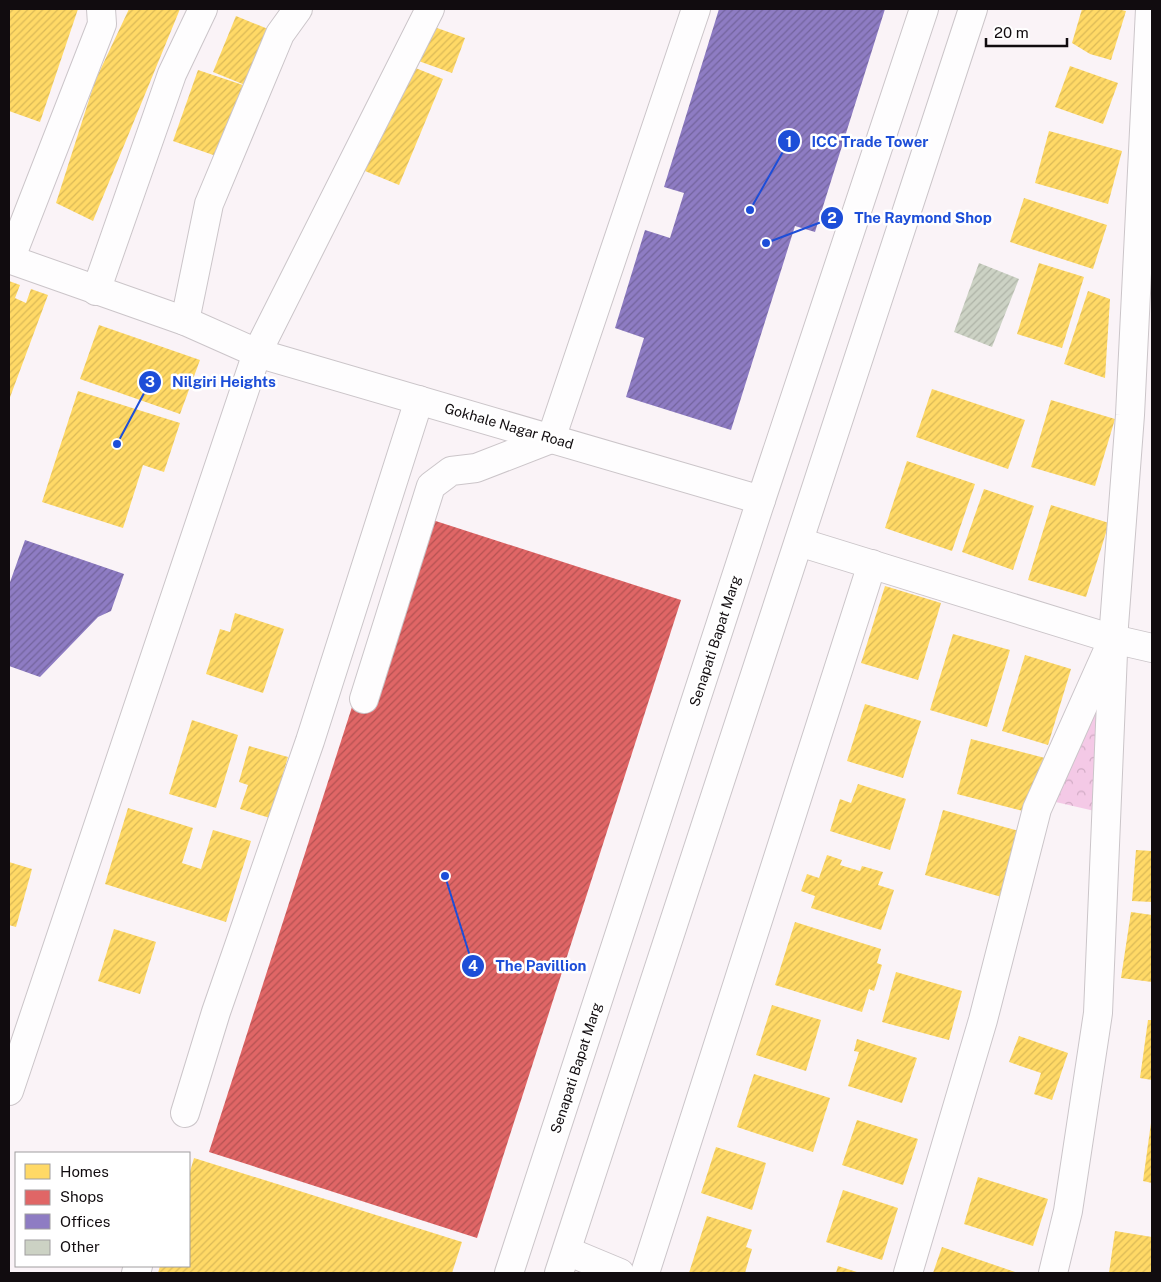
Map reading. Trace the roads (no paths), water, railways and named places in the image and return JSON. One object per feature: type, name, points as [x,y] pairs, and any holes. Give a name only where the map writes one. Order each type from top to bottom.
[{"type":"street","points":[[9,259],[102,24],[101,9]]},
{"type":"street","points":[[96,291],[172,74],[202,9]]},
{"type":"street","points":[[185,321],[209,204],[280,34],[298,9]]},
{"type":"street","points":[[9,1090],[257,354],[430,9]]},
{"type":"street","points":[[364,699],[431,486],[451,471],[476,468],[552,439],[696,9]]},
{"type":"street","name":"Senapati Bapat Marg","points":[[509,1273],[761,500],[924,9]]},
{"type":"street","points":[[620,1273],[563,1262],[973,9]]},
{"type":"street","points":[[1054,1273],[1068,1211],[1098,1013],[1113,638],[1130,415],[1144,290],[1150,9]]},
{"type":"street","name":"Gokhale Nagar Road","points":[[9,259],[185,321],[257,354],[761,500]]},
{"type":"street","points":[[185,1113],[216,1012],[310,741],[419,400]]},
{"type":"street","points":[[799,542],[1113,638],[1152,648]]},
{"type":"street","points":[[645,1273],[872,564]]},
{"type":"street","points":[[908,1273],[983,1020],[1037,809],[1113,638]]},
{"type":"place","name":"ICC Trade Tower","points":[[750,210]]},
{"type":"place","name":"The Raymond Shop","points":[[766,243]]},
{"type":"place","name":"Nilgiri Heights","points":[[117,444]]},
{"type":"place","name":"The Pavillion","points":[[445,876]]}]
